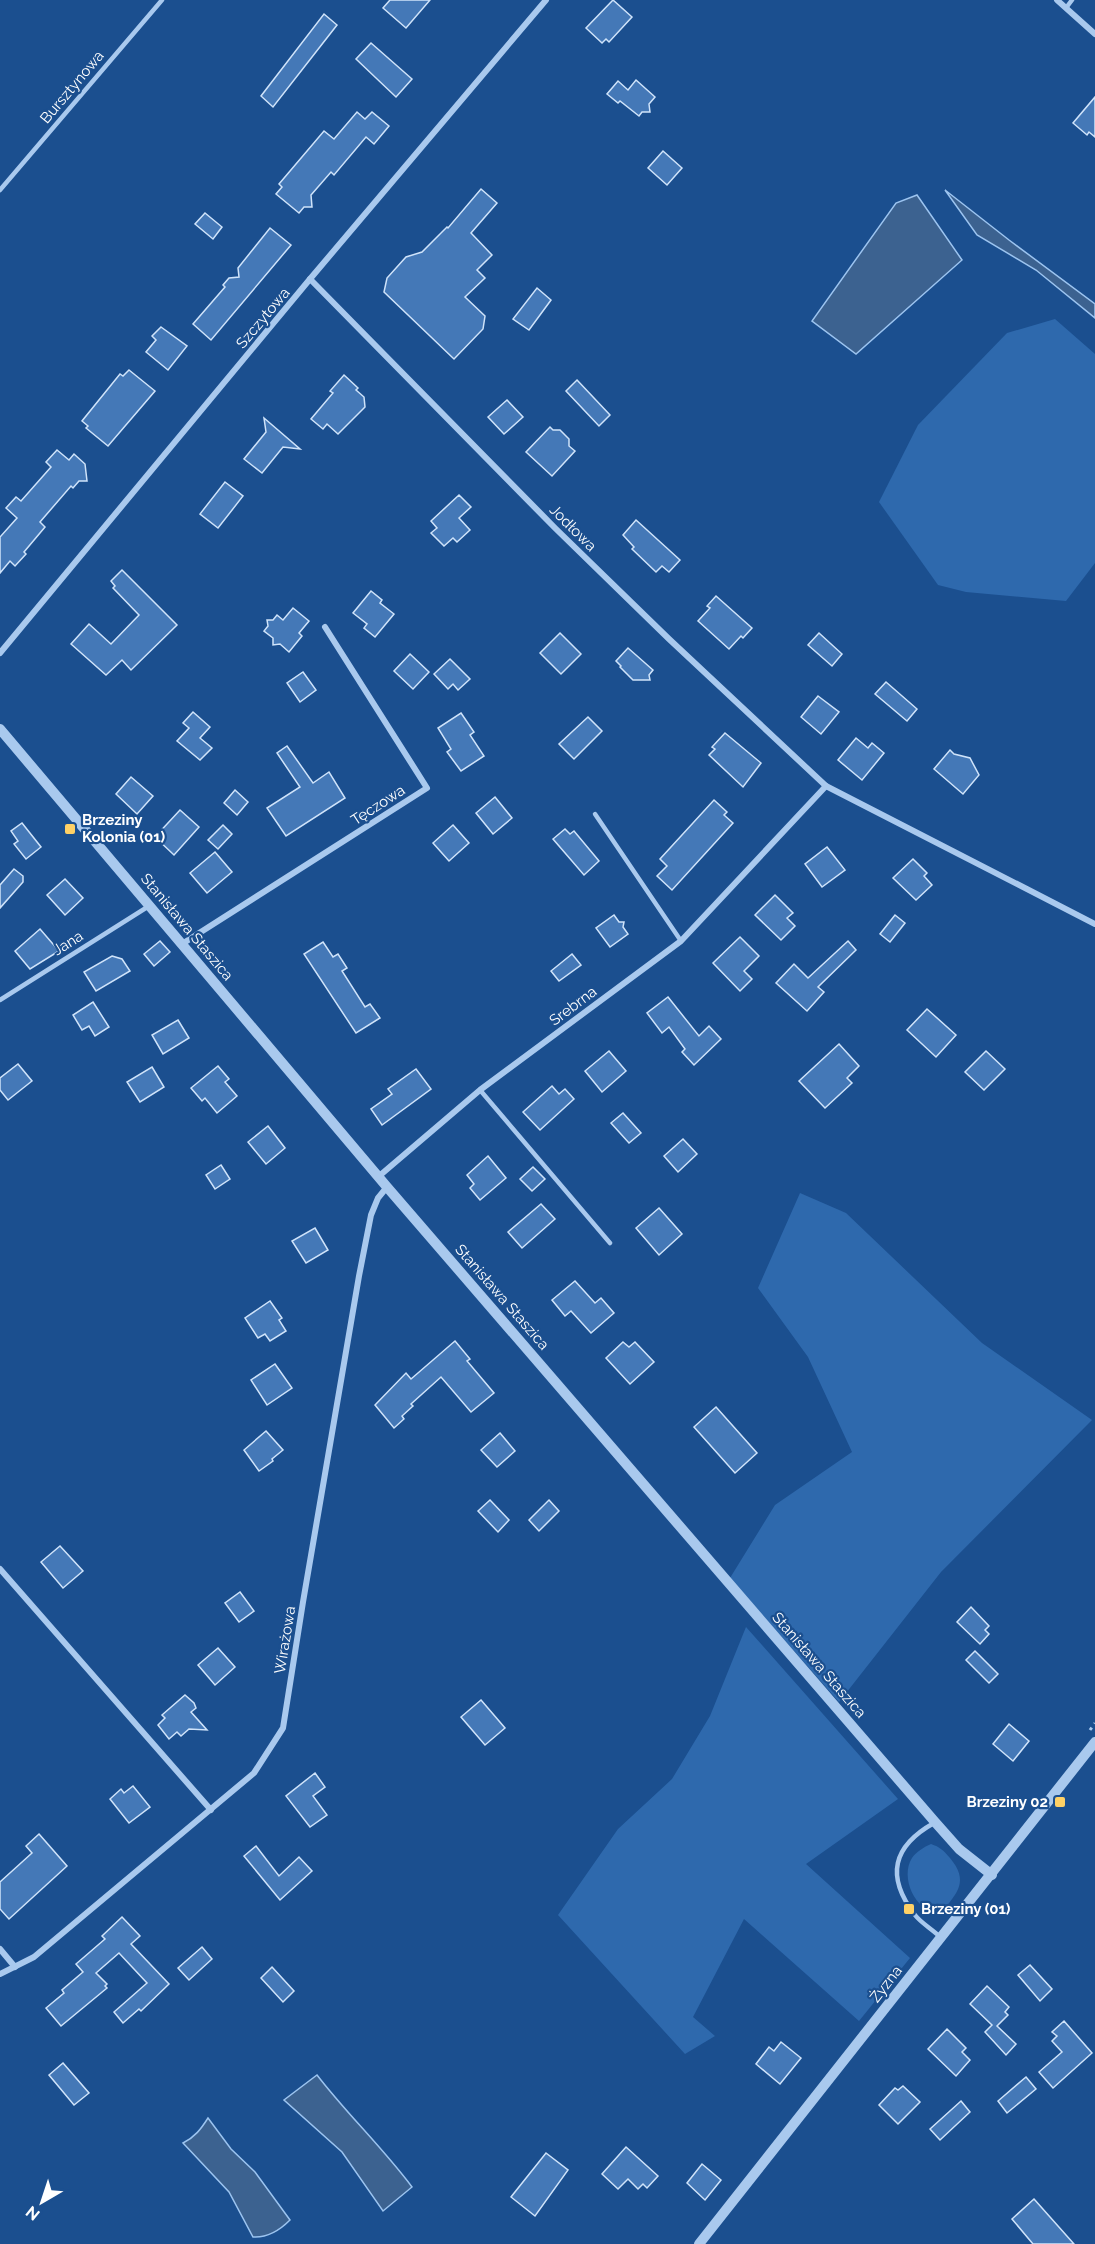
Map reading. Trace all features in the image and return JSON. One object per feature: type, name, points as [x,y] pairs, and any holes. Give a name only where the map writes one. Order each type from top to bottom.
[{"type":"street","name":"Szczytowa","points":[[0,653],[310,279],[546,0]]},
{"type":"street","points":[[1057,0],[1095,34]]},
{"type":"street","name":"Jodłowa","points":[[310,279],[555,528],[826,786],[1095,924]]},
{"type":"street","name":"Tęczowa","points":[[181,945],[427,788],[325,627]]},
{"type":"street","name":"Stanisława Staszica","points":[[0,729],[387,1187],[935,1822],[959,1849],[992,1875]]},
{"type":"street","name":"Srebrna","points":[[378,1176],[480,1090],[681,941],[826,786]]},
{"type":"street","name":"Wirażowa","points":[[0,1974],[34,1957],[254,1773],[283,1728],[361,1266],[371,1215],[378,1198],[387,1187]]},
{"type":"street","points":[[0,1569],[211,1810]]},
{"type":"street","name":"Żyzna","points":[[699,2244],[1095,1742]]},
{"type":"street","points":[[0,1949],[15,1967]]},
{"type":"lane","name":"Bursztynowa","points":[[0,190],[162,0]]},
{"type":"lane","points":[[1066,8],[1072,0]]},
{"type":"lane","points":[[595,814],[681,941]]},
{"type":"lane","name":"Jana","points":[[0,1000],[149,906]]},
{"type":"lane","points":[[480,1090],[610,1243]]},
{"type":"lane","points":[[935,1822],[917,1834],[905,1846],[898,1863],[897,1880],[916,1915],[942,1938]]},
{"type":"path","points":[[1088,1732],[1095,1723]]},
{"type":"shaded area","points":[[945,190],[1095,304],[1095,318],[1036,270],[977,235]]},
{"type":"shaded area","points":[[917,195],[962,260],[856,354],[812,321],[896,203]]},
{"type":"shaded area","points":[[1055,319],[1095,354],[1095,563],[1066,601],[966,592],[938,585],[879,502],[918,425],[1007,333]]},
{"type":"shaded area","points":[[800,1193],[846,1213],[982,1343],[1092,1420],[941,1572],[839,1702],[730,1578],[775,1505],[852,1452],[808,1357],[758,1288]]},
{"type":"shaded area","points":[[746,1627],[898,1799],[806,1864],[910,1958],[859,2021],[744,1919],[693,2017],[715,2036],[685,2054],[558,1915],[618,1829],[672,1779],[710,1716]]},
{"type":"shaded area","points":[[931,1844],[950,1858],[959,1873],[957,1892],[942,1912],[933,1912],[925,1908],[918,1902],[909,1885],[909,1866],[912,1858]]},
{"type":"shaded area","points":[[317,2075],[412,2187],[383,2211],[342,2152],[284,2100]]},
{"type":"shaded area","points":[[208,2118],[231,2149],[255,2172],[290,2220],[278,2230],[269,2235],[253,2237],[229,2192],[183,2143],[197,2132]]},
{"type":"building","points":[[390,0],[430,0],[406,28],[383,8]]},
{"type":"building","points":[[613,0],[632,17],[609,42],[606,39],[602,43],[586,28]]},
{"type":"building","points":[[324,14],[337,25],[273,107],[261,96]]},
{"type":"building","points":[[371,43],[412,79],[396,97],[356,59]]},
{"type":"building","points":[[636,80],[655,97],[649,104],[650,112],[642,112],[639,116],[607,94],[618,81],[628,90]]},
{"type":"building","points":[[1095,97],[1095,137],[1089,132],[1087,135],[1073,123]]},
{"type":"building","points":[[357,112],[365,119],[372,112],[389,126],[374,144],[366,137],[334,175],[331,172],[311,195],[312,207],[304,207],[299,213],[276,194],[282,187],[279,184],[324,131],[334,139]]},
{"type":"building","points":[[663,151],[682,168],[667,185],[648,168]]},
{"type":"building","points":[[481,189],[497,203],[471,233],[492,255],[477,270],[485,278],[465,297],[485,316],[483,329],[454,359],[384,292],[387,278],[406,257],[422,252],[448,228]]},
{"type":"building","points":[[205,213],[222,227],[213,239],[195,224]]},
{"type":"building","points":[[270,228],[291,245],[211,340],[193,324],[225,287],[223,285],[229,278],[239,277],[238,268]]},
{"type":"building","points":[[537,288],[551,300],[529,330],[513,319]]},
{"type":"building","points":[[161,327],[187,346],[168,370],[146,352],[156,340],[152,336]]},
{"type":"building","points":[[129,370],[155,391],[108,446],[86,428],[88,426],[82,421],[120,374],[123,376]]},
{"type":"building","points":[[344,375],[364,397],[365,407],[338,434],[327,424],[323,429],[311,419],[333,393],[330,391]]},
{"type":"building","points":[[577,380],[610,415],[599,426],[566,391]]},
{"type":"building","points":[[507,400],[523,417],[504,434],[488,417]]},
{"type":"building","points":[[264,418],[300,449],[283,447],[262,473],[244,459],[266,432]]},
{"type":"building","points":[[550,427],[553,430],[560,430],[569,439],[569,446],[575,451],[552,476],[526,452]]},
{"type":"building","points":[[57,450],[69,460],[74,454],[85,464],[87,481],[79,481],[73,488],[71,486],[40,522],[45,527],[24,552],[26,554],[15,566],[10,561],[0,573],[0,537],[17,518],[6,508],[16,497],[21,501],[51,467],[46,462]]},
{"type":"building","points":[[225,482],[243,496],[218,528],[200,514]]},
{"type":"building","points":[[459,495],[471,507],[459,518],[470,530],[457,542],[453,538],[444,546],[431,533],[437,528],[431,521]]},
{"type":"building","points":[[636,520],[680,560],[669,572],[662,566],[656,572],[632,549],[634,547],[623,535]]},
{"type":"building","points":[[122,570],[177,625],[131,670],[122,660],[106,675],[71,644],[89,624],[111,644],[139,615],[113,588],[115,586],[111,581]]},
{"type":"building","points":[[371,591],[382,600],[380,603],[394,614],[375,637],[364,628],[367,624],[353,613]]},
{"type":"building","points":[[716,596],[752,628],[729,649],[698,621],[710,608],[707,606]]},
{"type":"building","points":[[293,608],[309,621],[299,633],[302,636],[289,652],[280,644],[273,645],[273,638],[264,631],[268,626],[267,620],[273,620],[277,615],[283,620]]},
{"type":"building","points":[[560,633],[581,654],[561,674],[540,653]]},
{"type":"building","points":[[819,633],[842,654],[832,666],[808,645]]},
{"type":"building","points":[[628,648],[653,670],[649,675],[650,680],[633,680],[620,667],[616,661]]},
{"type":"building","points":[[410,654],[429,672],[413,689],[394,671]]},
{"type":"building","points":[[450,659],[470,679],[458,690],[453,684],[448,689],[434,674]]},
{"type":"building","points":[[303,672],[316,690],[300,702],[287,683]]},
{"type":"building","points":[[886,682],[917,709],[907,721],[875,694]]},
{"type":"building","points":[[818,696],[839,712],[821,734],[801,717]]},
{"type":"building","points":[[193,712],[210,727],[200,738],[212,748],[200,760],[177,741],[189,728],[183,723]]},
{"type":"building","points":[[461,713],[474,732],[470,735],[484,756],[461,771],[447,752],[451,749],[438,728]]},
{"type":"building","points":[[588,717],[602,731],[574,759],[559,744]]},
{"type":"building","points":[[725,733],[761,763],[743,787],[709,755],[715,749],[712,747]]},
{"type":"building","points":[[856,738],[868,748],[872,743],[884,753],[862,780],[838,760]]},
{"type":"building","points":[[287,746],[313,783],[329,772],[345,798],[286,836],[267,808],[300,787],[277,753]]},
{"type":"building","points":[[950,750],[954,754],[970,758],[979,775],[963,794],[934,769]]},
{"type":"building","points":[[131,777],[153,796],[137,814],[116,794]]},
{"type":"building","points":[[235,790],[248,802],[237,815],[224,803]]},
{"type":"building","points":[[495,797],[512,818],[493,834],[476,813]]},
{"type":"building","points":[[714,800],[727,812],[724,815],[733,823],[672,890],[657,876],[667,866],[660,859]]},
{"type":"building","points":[[180,810],[199,827],[174,855],[155,837]]},
{"type":"building","points":[[22,823],[41,847],[26,859],[14,844],[18,841],[11,831]]},
{"type":"building","points":[[223,825],[232,834],[218,849],[208,840]]},
{"type":"building","points":[[453,825],[469,843],[449,861],[433,843]]},
{"type":"building","points":[[565,829],[570,834],[574,831],[599,861],[584,875],[553,839]]},
{"type":"building","points":[[827,847],[845,870],[822,887],[805,864]]},
{"type":"building","points":[[215,852],[232,872],[207,893],[190,873]]},
{"type":"building","points":[[913,859],[927,873],[924,876],[932,885],[916,900],[893,878]]},
{"type":"building","points":[[14,869],[23,876],[23,882],[0,908],[0,885]]},
{"type":"building","points":[[65,879],[83,898],[65,915],[47,895]]},
{"type":"building","points":[[775,895],[793,913],[787,918],[795,926],[781,940],[755,915]]},
{"type":"building","points":[[614,915],[619,922],[624,922],[623,927],[628,934],[610,947],[596,928]]},
{"type":"building","points":[[895,915],[905,923],[890,942],[880,934]]},
{"type":"building","points":[[40,929],[59,951],[30,969],[15,951]]},
{"type":"building","points":[[740,937],[759,956],[744,971],[752,979],[740,991],[713,963]]},
{"type":"building","points":[[160,941],[170,952],[154,966],[144,954]]},
{"type":"building","points":[[848,941],[856,950],[818,987],[824,992],[807,1011],[776,983],[794,964],[808,978]]},
{"type":"building","points":[[323,942],[333,957],[338,954],[347,968],[342,971],[365,1007],[370,1004],[380,1018],[356,1033],[304,954]]},
{"type":"building","points":[[572,954],[581,965],[559,981],[551,971]]},
{"type":"building","points":[[112,956],[122,959],[130,971],[96,991],[84,972]]},
{"type":"building","points":[[668,997],[699,1036],[709,1026],[721,1039],[694,1065],[682,1052],[685,1049],[669,1027],[662,1033],[647,1013]]},
{"type":"building","points":[[93,1002],[109,1027],[95,1036],[89,1026],[82,1030],[73,1015]]},
{"type":"building","points":[[927,1009],[956,1035],[936,1057],[907,1030]]},
{"type":"building","points":[[178,1020],[189,1038],[163,1054],[152,1035]]},
{"type":"building","points":[[839,1044],[859,1066],[847,1078],[852,1083],[825,1108],[799,1081]]},
{"type":"building","points":[[609,1051],[626,1071],[602,1092],[585,1071]]},
{"type":"building","points":[[986,1051],[1005,1069],[984,1090],[965,1072]]},
{"type":"building","points":[[18,1064],[32,1081],[8,1100],[0,1090],[0,1078]]},
{"type":"building","points":[[218,1066],[229,1079],[225,1082],[237,1096],[217,1113],[205,1098],[202,1101],[191,1088]]},
{"type":"building","points":[[152,1067],[164,1087],[140,1102],[127,1082]]},
{"type":"building","points":[[416,1069],[431,1089],[382,1125],[371,1109],[392,1094],[388,1089]]},
{"type":"building","points":[[552,1086],[559,1094],[565,1089],[574,1099],[540,1130],[523,1112]]},
{"type":"building","points":[[623,1113],[641,1133],[629,1143],[611,1123]]},
{"type":"building","points":[[268,1126],[285,1148],[266,1164],[248,1142]]},
{"type":"building","points":[[683,1139],[697,1154],[678,1172],[664,1156]]},
{"type":"building","points":[[488,1156],[506,1178],[480,1200],[470,1188],[474,1184],[467,1175]]},
{"type":"building","points":[[221,1165],[230,1179],[215,1189],[206,1175]]},
{"type":"building","points":[[533,1167],[545,1179],[532,1191],[520,1179]]},
{"type":"building","points":[[541,1204],[555,1219],[522,1248],[508,1232]]},
{"type":"building","points":[[659,1208],[682,1234],[659,1255],[636,1228]]},
{"type":"building","points":[[315,1228],[328,1250],[306,1263],[292,1241]]},
{"type":"building","points":[[575,1281],[595,1303],[601,1298],[614,1313],[591,1333],[571,1311],[565,1316],[552,1300]]},
{"type":"building","points":[[270,1301],[282,1318],[279,1320],[286,1331],[270,1341],[265,1334],[258,1338],[245,1318]]},
{"type":"building","points":[[455,1341],[470,1359],[467,1361],[494,1393],[471,1412],[441,1377],[411,1404],[413,1406],[402,1416],[404,1419],[394,1428],[375,1405],[406,1373],[411,1379]]},
{"type":"building","points":[[623,1342],[629,1347],[635,1342],[654,1362],[630,1384],[606,1358]]},
{"type":"building","points":[[275,1364],[292,1388],[267,1405],[251,1380]]},
{"type":"building","points":[[716,1407],[757,1453],[735,1473],[694,1427]]},
{"type":"building","points":[[266,1431],[283,1450],[259,1471],[244,1450]]},
{"type":"building","points":[[500,1433],[515,1451],[497,1467],[481,1450]]},
{"type":"building","points":[[490,1500],[509,1520],[498,1532],[478,1511]]},
{"type":"building","points":[[549,1500],[559,1511],[539,1531],[529,1520]]},
{"type":"building","points":[[60,1546],[83,1571],[63,1588],[41,1562]]},
{"type":"building","points":[[240,1592],[254,1611],[239,1622],[225,1603]]},
{"type":"building","points":[[971,1607],[989,1626],[985,1630],[989,1634],[980,1644],[957,1622]]},
{"type":"building","points":[[218,1648],[235,1667],[215,1685],[198,1665]]},
{"type":"building","points":[[975,1651],[998,1674],[989,1683],[966,1660]]},
{"type":"building","points":[[185,1695],[196,1708],[191,1712],[207,1730],[189,1729],[181,1736],[177,1732],[169,1739],[158,1725],[165,1718],[162,1715]]},
{"type":"building","points":[[481,1700],[505,1728],[485,1745],[461,1717]]},
{"type":"building","points":[[1009,1724],[1029,1741],[1013,1761],[993,1744]]},
{"type":"building","points":[[315,1773],[325,1787],[313,1796],[327,1815],[310,1827],[286,1796]]},
{"type":"building","points":[[133,1786],[150,1807],[129,1823],[110,1799],[121,1789],[124,1793]]},
{"type":"building","points":[[39,1834],[67,1866],[9,1919],[0,1909],[0,1882],[32,1853],[26,1846]]},
{"type":"building","points":[[256,1846],[279,1876],[299,1857],[312,1871],[280,1900],[244,1856]]},
{"type":"building","points":[[122,1917],[140,1936],[131,1944],[169,1984],[141,2011],[139,2009],[123,2023],[114,2012],[147,1983],[119,1953],[96,1973],[107,1984],[105,1986],[107,1988],[61,2026],[46,2008],[64,1993],[62,1990],[83,1972],[76,1964],[105,1939],[102,1936]]},
{"type":"building","points":[[202,1947],[212,1959],[189,1980],[178,1968]]},
{"type":"building","points":[[1030,1965],[1052,1989],[1040,2001],[1018,1975]]},
{"type":"building","points":[[272,1967],[294,1991],[283,2002],[261,1978]]},
{"type":"building","points":[[987,1986],[1009,2007],[1005,2012],[1008,2015],[997,2026],[1016,2044],[1006,2055],[985,2032],[992,2025],[970,2004]]},
{"type":"building","points":[[1064,2021],[1092,2053],[1053,2088],[1039,2072],[1062,2052],[1052,2041],[1057,2036],[1052,2032]]},
{"type":"building","points":[[947,2029],[966,2048],[962,2052],[970,2060],[956,2076],[928,2049]]},
{"type":"building","points":[[781,2042],[801,2058],[780,2084],[756,2064],[769,2047],[774,2051]]},
{"type":"building","points":[[63,2063],[89,2093],[74,2105],[49,2075]]},
{"type":"building","points":[[1026,2077],[1036,2089],[1007,2113],[998,2101]]},
{"type":"building","points":[[903,2086],[920,2102],[898,2124],[879,2105],[895,2088],[898,2090]]},
{"type":"building","points":[[961,2101],[970,2112],[940,2140],[930,2129]]},
{"type":"building","points":[[626,2147],[658,2176],[647,2188],[643,2184],[638,2189],[628,2179],[618,2189],[602,2174]]},
{"type":"building","points":[[546,2153],[568,2170],[535,2216],[511,2197]]},
{"type":"building","points":[[702,2164],[721,2180],[705,2200],[687,2183]]},
{"type":"building","points":[[1034,2199],[1074,2244],[1033,2244],[1012,2219]]},
{"type":"place","name":"Brzeziny Kolonia (01)","points":[[70,829]]},
{"type":"place","name":"Brzeziny 02","points":[[1060,1802]]},
{"type":"place","name":"Brzeziny (01)","points":[[909,1909]]}]
